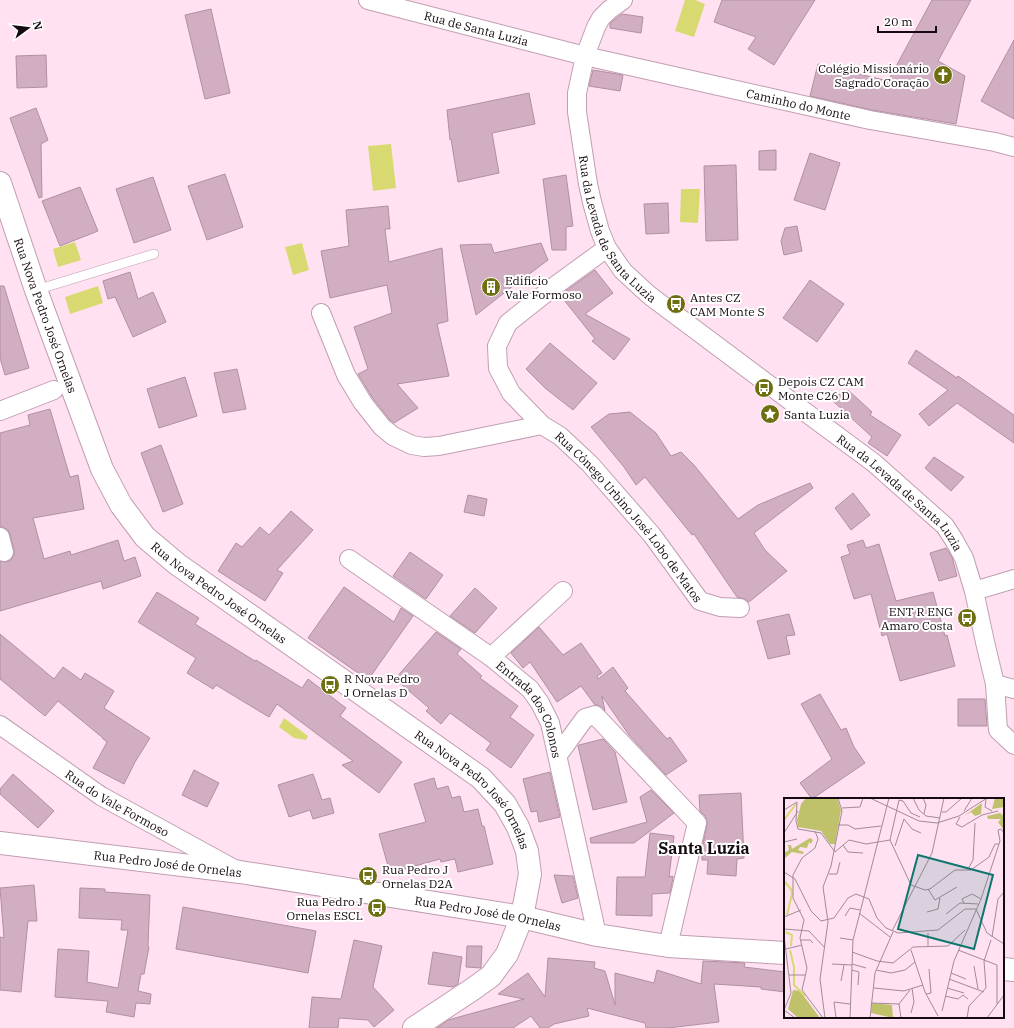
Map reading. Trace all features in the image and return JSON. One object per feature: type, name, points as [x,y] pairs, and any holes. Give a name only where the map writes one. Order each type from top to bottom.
[{"type":"street","name":"Rua de Santa Luzia","points":[[368,0],[514,39],[585,56]]},
{"type":"street","name":"Rua da Levada de Santa Luzia","points":[[623,0],[600,18],[585,56],[577,93],[577,112],[592,202],[600,231],[607,248],[623,271],[649,295],[874,463],[945,526],[964,558],[974,591],[996,684],[998,730],[1014,745]]},
{"type":"street","name":"Caminho do Monte","points":[[585,56],[870,120],[1014,146]]},
{"type":"street","name":"Rua Nova Pedro José Ornelas","points":[[0,183],[36,290],[102,469],[121,505],[145,537],[177,564],[481,778],[505,804],[518,827],[527,851],[530,874],[522,917],[507,954],[491,976],[414,1028]]},
{"type":"street","name":"Rua Cónego Urbino José Lobo de Matos","points":[[607,248],[508,323],[497,346],[498,368],[510,393],[542,425],[560,436],[590,464],[652,535],[700,601],[720,607],[740,608]]},
{"type":"street","name":"Rua Cónego Urbino José Lobo de Matos","points":[[321,313],[346,375],[363,403],[382,427],[393,436],[412,445],[424,447],[438,446],[542,425]]},
{"type":"street","points":[[0,411],[54,390]]},
{"type":"street","name":"Entrada dos Colonos","points":[[349,559],[491,657],[530,689],[540,703],[550,723],[558,755],[597,935]]},
{"type":"street","points":[[974,591],[1014,579]]},
{"type":"street","points":[[491,657],[564,592]]},
{"type":"street","points":[[996,684],[1014,689]]},
{"type":"street","points":[[558,755],[585,718],[595,715],[697,823],[668,946]]},
{"type":"street","name":"Rua do Vale Formoso","points":[[0,725],[101,796],[240,872]]},
{"type":"street","name":"Rua Pedro José de Ornelas","points":[[0,843],[240,872],[522,917],[597,935],[668,946],[784,953]]},
{"type":"street","points":[[1004,969],[1014,970]]},
{"type":"lane","points":[[36,290],[154,254]]},
{"type":"shaded area","points":[[685,0],[695,0],[705,4],[694,37],[675,31]]},
{"type":"shaded area","points":[[391,144],[396,188],[373,191],[368,146]]},
{"type":"shaded area","points":[[681,189],[700,189],[698,223],[680,222]]},
{"type":"shaded area","points":[[75,242],[81,260],[58,267],[53,249]]},
{"type":"shaded area","points":[[302,243],[309,270],[293,275],[285,247]]},
{"type":"shaded area","points":[[98,286],[103,303],[70,314],[65,297]]},
{"type":"shaded area","points":[[284,718],[308,736],[306,740],[294,738],[279,727]]},
{"type":"building","points":[[722,0],[815,0],[774,65],[748,49],[756,37],[714,22]]},
{"type":"building","points":[[932,0],[971,0],[938,61],[965,76],[956,124],[872,110],[810,96],[818,64],[888,81]]},
{"type":"building","points":[[211,9],[230,93],[205,99],[185,15]]},
{"type":"building","points":[[622,14],[643,17],[641,33],[610,28],[610,23]]},
{"type":"building","points":[[1014,40],[1014,119],[981,101]]},
{"type":"building","points":[[46,55],[47,87],[17,88],[16,56]]},
{"type":"building","points":[[593,70],[623,75],[620,91],[589,86]]},
{"type":"building","points":[[529,93],[535,124],[492,133],[499,173],[458,182],[451,139],[450,140],[447,110]]},
{"type":"building","points":[[36,108],[48,140],[41,144],[42,197],[39,198],[10,118]]},
{"type":"building","points":[[776,150],[776,170],[759,170],[759,151]]},
{"type":"building","points":[[810,153],[840,163],[825,210],[794,200]]},
{"type":"building","points":[[736,165],[738,240],[706,241],[704,166]]},
{"type":"building","points":[[225,174],[243,227],[207,240],[188,186]]},
{"type":"building","points":[[566,175],[573,226],[566,227],[566,250],[552,250],[543,179]]},
{"type":"building","points":[[153,177],[171,230],[134,243],[116,189]]},
{"type":"building","points":[[80,187],[98,231],[60,246],[42,201]]},
{"type":"building","points":[[668,203],[669,233],[646,234],[644,204]]},
{"type":"building","points":[[388,206],[390,229],[385,229],[389,262],[442,248],[448,321],[437,324],[449,376],[397,384],[418,408],[394,423],[372,397],[358,374],[368,369],[354,327],[392,313],[387,285],[330,298],[321,251],[349,246],[346,210]]},
{"type":"building","points":[[797,226],[802,251],[784,255],[781,241],[785,228]]},
{"type":"building","name":"Edificio Vale Formoso","points":[[541,243],[548,260],[520,281],[519,279],[513,286],[476,315],[460,245],[491,244],[494,253]]},
{"type":"building","points":[[595,270],[613,293],[585,314],[630,339],[614,360],[592,341],[595,339],[560,295]]},
{"type":"building","points":[[130,272],[138,299],[153,292],[166,322],[133,337],[115,297],[108,299],[103,281]]},
{"type":"building","points":[[810,280],[844,304],[817,342],[783,318]]},
{"type":"building","points":[[0,286],[4,286],[29,368],[5,375],[0,358]]},
{"type":"building","points":[[550,343],[597,383],[573,410],[545,388],[526,369]]},
{"type":"building","points":[[916,350],[957,378],[958,376],[1014,415],[1014,443],[957,403],[929,426],[919,414],[948,390],[908,363]]},
{"type":"building","points":[[237,369],[246,409],[223,413],[214,373]]},
{"type":"building","points":[[185,377],[197,416],[159,428],[147,389]]},
{"type":"building","points":[[848,390],[872,412],[870,415],[901,435],[887,456],[868,443],[872,437],[833,401],[839,394],[842,396]]},
{"type":"building","points":[[50,409],[70,477],[78,475],[84,509],[33,518],[44,559],[70,551],[71,555],[118,540],[124,561],[135,557],[141,576],[103,589],[101,581],[0,611],[0,561],[6,562],[11,560],[14,555],[14,550],[8,530],[0,527],[0,433],[30,425],[28,415]]},
{"type":"building","points":[[630,412],[656,433],[671,456],[681,452],[694,465],[738,519],[758,505],[810,483],[813,488],[754,533],[765,550],[787,571],[749,602],[745,599],[737,597],[694,534],[692,535],[645,477],[636,485],[624,467],[591,427],[609,414]]},
{"type":"building","points":[[161,445],[183,504],[163,512],[141,453]]},
{"type":"building","points":[[934,457],[964,477],[951,491],[925,468]]},
{"type":"building","points":[[853,493],[870,515],[851,530],[835,508]]},
{"type":"building","points":[[468,495],[487,499],[484,516],[464,512]]},
{"type":"building","points":[[291,511],[313,530],[277,570],[283,573],[265,601],[218,571],[236,543],[242,547],[260,527],[269,535]]},
{"type":"building","points":[[863,540],[866,548],[879,544],[896,601],[933,592],[955,666],[900,681],[887,634],[882,636],[871,594],[854,599],[841,557],[850,554],[847,545]]},
{"type":"building","points":[[946,548],[952,557],[957,576],[939,581],[930,553]]},
{"type":"building","points":[[410,552],[443,575],[426,599],[393,576]]},
{"type":"building","points":[[344,587],[394,622],[401,608],[413,616],[368,680],[308,638]]},
{"type":"building","points":[[475,588],[497,608],[475,633],[450,616]]},
{"type":"building","points":[[157,592],[199,618],[195,624],[255,661],[256,660],[302,688],[308,679],[346,708],[340,716],[402,762],[379,793],[342,765],[353,761],[277,704],[269,717],[216,685],[213,689],[187,673],[196,658],[138,622]]},
{"type":"building","points":[[789,614],[795,635],[786,636],[790,654],[768,659],[757,621]]},
{"type":"building","points":[[539,627],[563,655],[581,643],[602,673],[597,676],[598,679],[613,667],[628,688],[625,691],[667,739],[670,737],[687,761],[666,775],[629,735],[602,696],[605,711],[598,705],[595,705],[581,686],[557,702],[530,662],[523,668],[511,653]]},
{"type":"building","points":[[436,632],[461,649],[457,654],[482,676],[480,678],[518,706],[510,717],[534,735],[511,768],[486,750],[491,743],[450,713],[441,724],[426,711],[429,708],[395,679]]},
{"type":"building","points":[[0,634],[54,679],[63,667],[81,680],[85,673],[114,691],[104,708],[150,738],[135,762],[124,784],[93,768],[107,742],[103,738],[58,701],[45,716],[0,679]]},
{"type":"building","points":[[820,694],[841,730],[846,728],[854,747],[865,763],[813,798],[811,798],[800,783],[832,759],[801,704]]},
{"type":"building","points":[[958,699],[985,699],[987,726],[958,726]]},
{"type":"building","points":[[603,739],[615,752],[627,802],[593,810],[578,746]]},
{"type":"building","points":[[194,770],[219,783],[207,807],[182,795]]},
{"type":"building","points":[[550,772],[560,817],[539,822],[537,811],[531,812],[523,779]]},
{"type":"building","points":[[13,774],[54,811],[38,828],[0,794],[0,789]]},
{"type":"building","points":[[313,774],[322,800],[330,798],[334,813],[313,819],[310,810],[289,817],[278,785]]},
{"type":"building","points":[[434,778],[437,789],[448,786],[452,798],[460,796],[464,812],[478,809],[482,826],[484,826],[493,864],[458,872],[455,859],[441,862],[440,859],[390,873],[379,834],[426,822],[414,784]]},
{"type":"building","points":[[651,790],[674,813],[634,843],[591,843],[590,838],[647,822],[640,797]]},
{"type":"building","points":[[741,793],[744,858],[737,859],[736,876],[707,874],[708,860],[702,860],[702,848],[707,821],[705,816],[700,811],[699,795]]},
{"type":"building","points":[[650,833],[674,836],[669,877],[673,876],[670,893],[652,894],[652,916],[616,915],[617,877],[645,877]]},
{"type":"building","points":[[554,875],[573,876],[578,898],[562,903]]},
{"type":"building","points":[[34,885],[37,921],[28,921],[21,992],[0,990],[0,937],[4,938],[0,888]]},
{"type":"building","points":[[80,888],[105,889],[105,892],[150,895],[149,947],[144,974],[141,974],[138,991],[151,994],[150,1004],[136,1003],[134,1017],[106,1012],[108,1001],[55,997],[58,949],[89,951],[87,982],[118,988],[128,930],[121,930],[122,920],[79,918]]},
{"type":"building","points":[[183,907],[316,931],[308,973],[176,949]]},
{"type":"building","points":[[354,940],[382,946],[373,987],[394,1010],[374,1027],[368,1020],[339,1018],[338,1028],[309,1028],[312,997],[341,999]]},
{"type":"building","points":[[467,946],[482,946],[481,968],[466,967]]},
{"type":"building","points":[[433,952],[462,957],[458,984],[453,987],[428,984]]},
{"type":"building","points":[[548,958],[595,962],[594,968],[605,971],[615,1005],[615,973],[654,983],[657,970],[701,984],[703,961],[745,963],[744,967],[784,972],[784,992],[761,989],[761,987],[714,984],[719,1022],[668,1028],[646,1028],[645,1023],[587,1008],[589,1016],[554,1024],[548,1028],[540,1028],[531,1016],[513,1028],[437,1028],[448,1020],[524,999],[498,994],[528,973],[545,997]]},
{"type":"place","name":"Colégio Missionário Sagrado Coração","points":[[943,75]]},
{"type":"place","name":"Edificio Vale Formoso","points":[[491,287]]},
{"type":"place","name":"Antes CZ CAM Monte S","points":[[676,304]]},
{"type":"place","name":"Depois CZ CAM Monte C26 D","points":[[764,388]]},
{"type":"place","name":"Santa Luzia","points":[[770,414]]},
{"type":"place","name":"ENT R ENG Amaro Costa","points":[[967,618]]},
{"type":"place","name":"R Nova Pedro J Ornelas D","points":[[330,685]]},
{"type":"place","name":"Rua Pedro J Ornelas D2A","points":[[368,876]]},
{"type":"place","name":"Rua Pedro J Ornelas ESCL","points":[[377,908]]},
{"type":"district","name":"Santa Luzia","points":[[704,848]]}]
